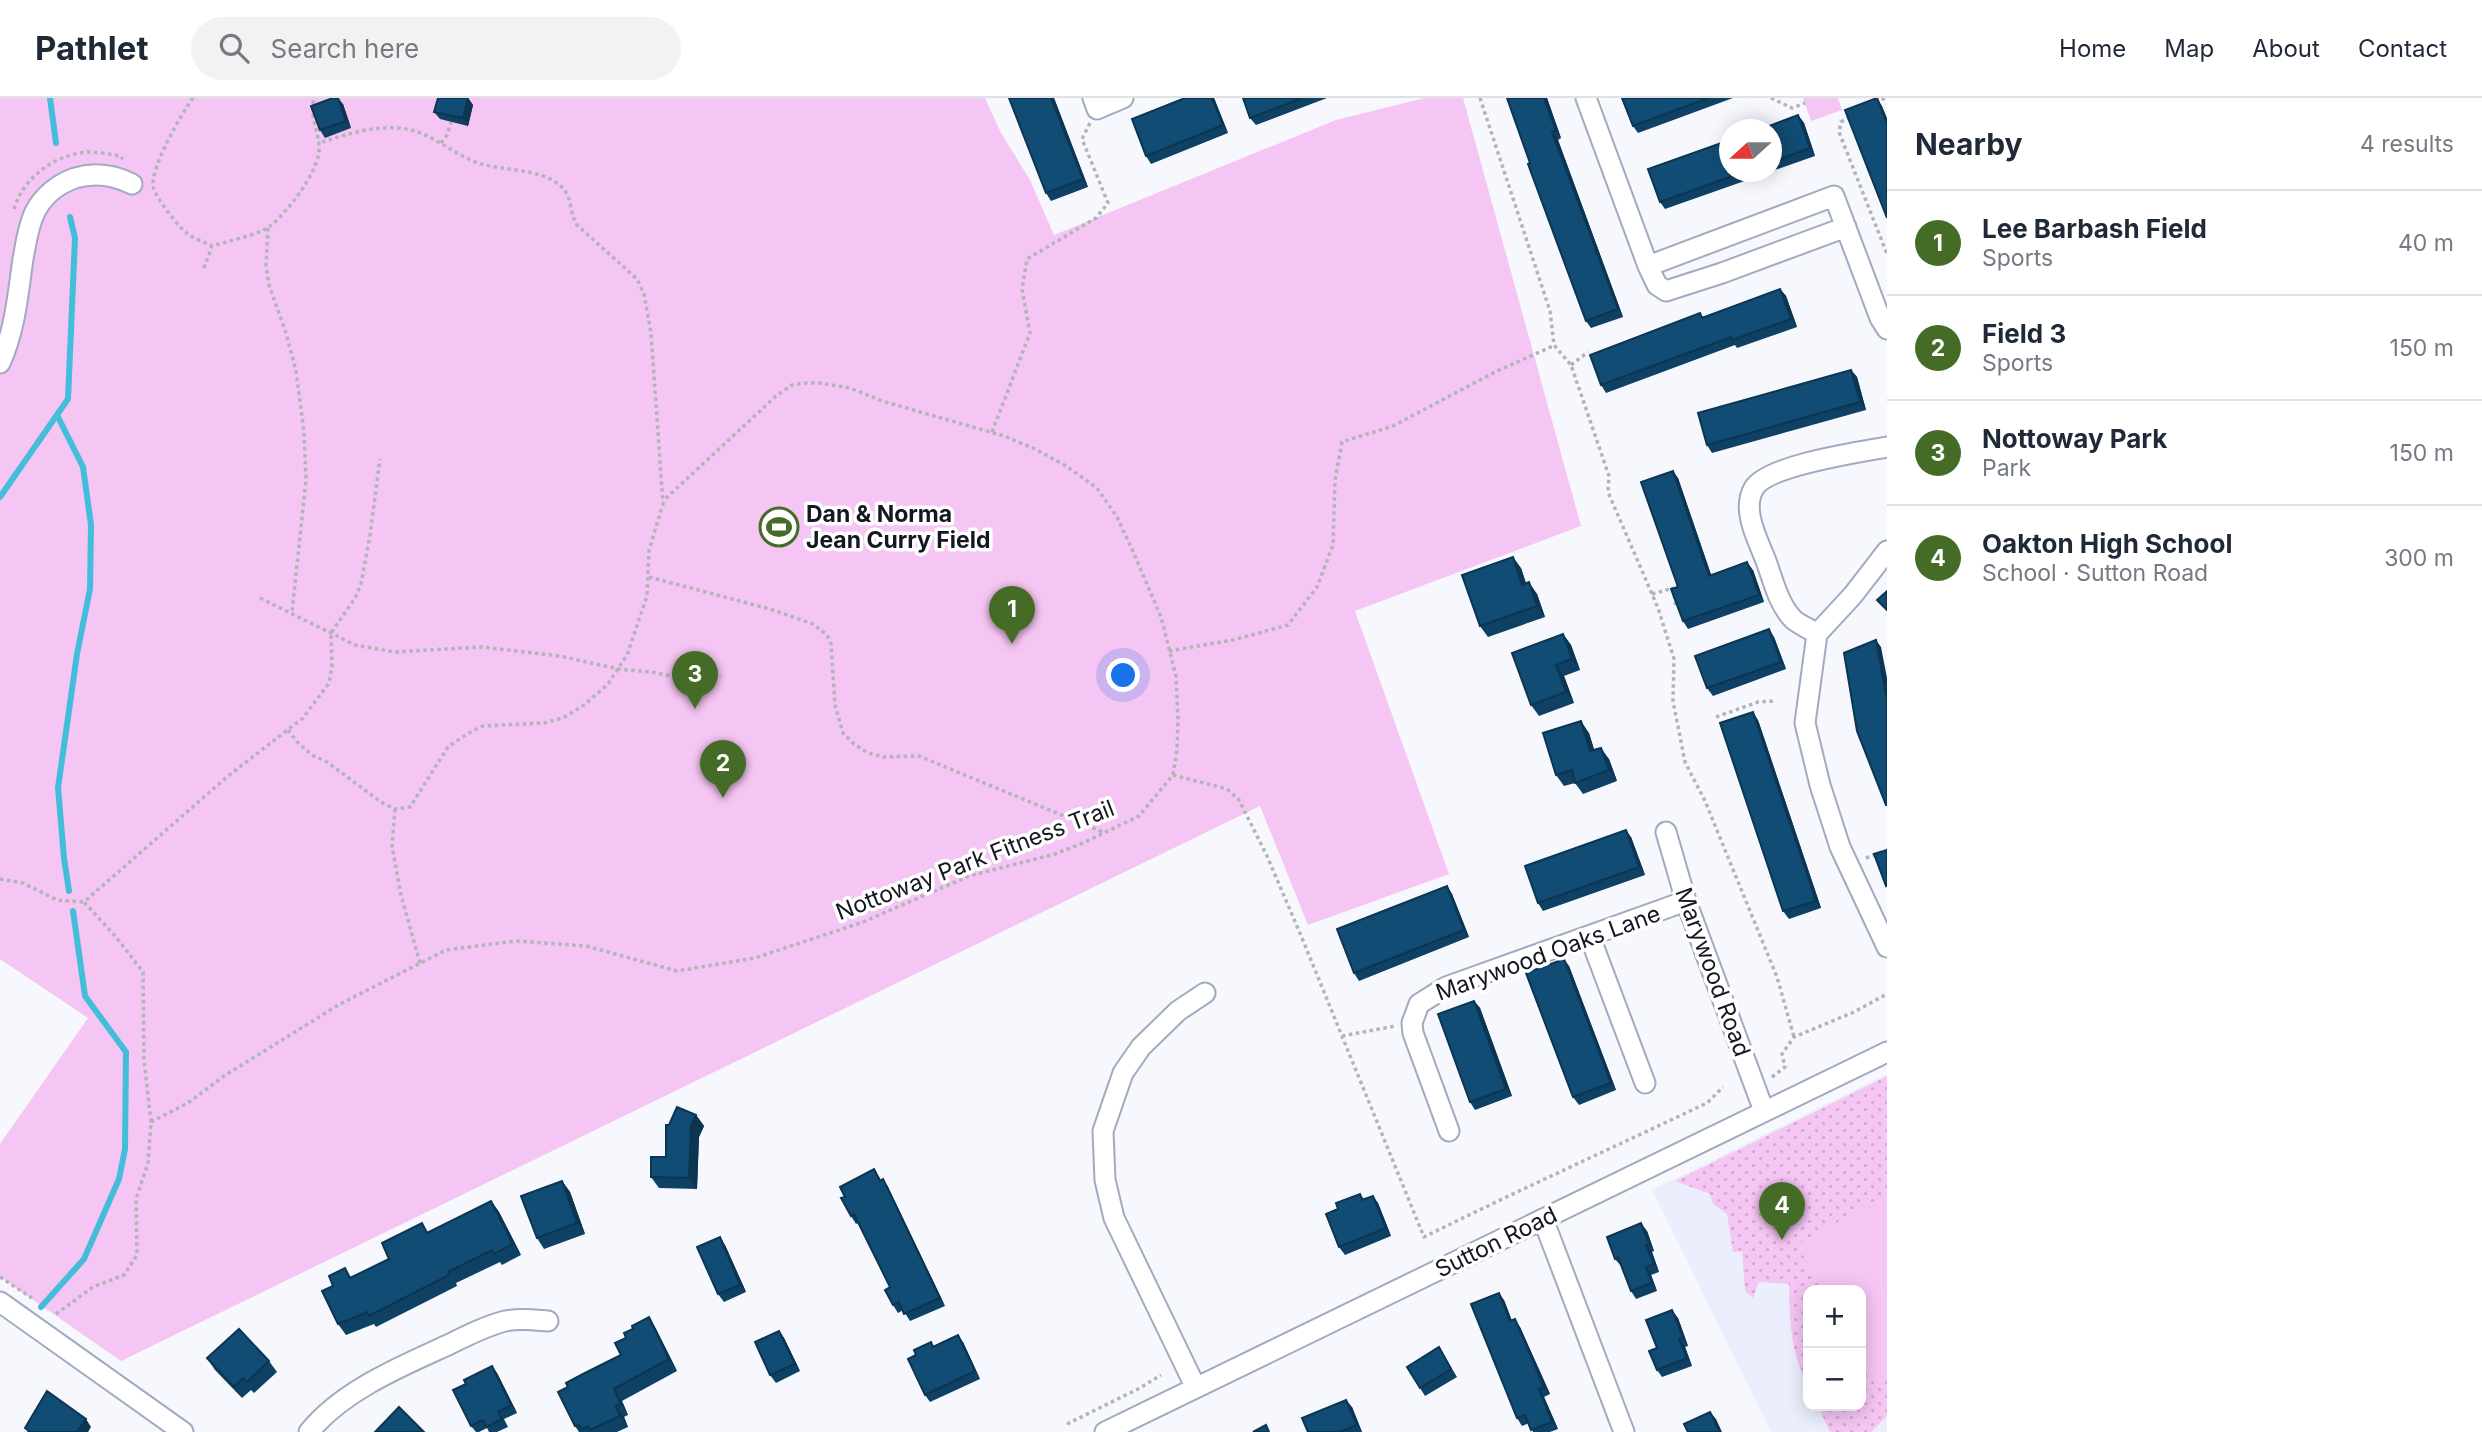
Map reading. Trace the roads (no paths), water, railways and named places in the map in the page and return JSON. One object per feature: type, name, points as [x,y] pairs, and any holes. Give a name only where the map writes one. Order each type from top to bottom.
[{"type":"street","points":[[1095,103],[1123,98]]},
{"type":"street","points":[[1586,98],[1648,266],[1657,285],[1666,291],[1722,274],[1846,228]]},
{"type":"street","points":[[0,363],[13,322],[27,234],[36,209],[57,186],[79,177],[106,175],[132,184]]},
{"type":"street","points":[[1648,266],[1834,196],[1880,318],[1887,329]]},
{"type":"street","points":[[1817,634],[1794,620],[1783,604],[1751,521],[1754,487],[1770,476],[1792,467],[1887,447]]},
{"type":"street","points":[[1887,551],[1853,595],[1817,634],[1805,723],[1820,785],[1840,847],[1887,947]]},
{"type":"street","name":"Marywood Road","points":[[1666,832],[1686,901],[1764,1111]]},
{"type":"street","name":"Marywood Oaks Lane","points":[[1449,1131],[1413,1033],[1414,1014],[1419,1004],[1446,987],[1686,901]]},
{"type":"street","points":[[1590,937],[1645,1083]]},
{"type":"street","points":[[1196,1388],[1114,1218],[1105,1180],[1103,1131],[1123,1073],[1141,1047],[1178,1011],[1205,993]]},
{"type":"street","name":"Sutton Road","points":[[1105,1432],[1887,1052]]},
{"type":"street","points":[[1543,1219],[1624,1432]]},
{"type":"street","points":[[0,1302],[183,1432]]},
{"type":"street","points":[[309,1432],[321,1417],[347,1398],[428,1354],[503,1322],[521,1319],[548,1321]]},
{"type":"waterway","points":[[50,98],[56,143]]},
{"type":"waterway","points":[[0,497],[68,399],[75,238],[70,217]]},
{"type":"waterway","points":[[57,415],[83,467],[91,525],[90,589],[77,654],[58,788],[69,891]]},
{"type":"waterway","points":[[41,1307],[84,1259],[119,1179],[125,1149],[126,1052],[85,996],[73,911]]},
{"type":"place","name":"Dan & Norma Jean Curry Field","points":[[779,527]]},
{"type":"place","name":"Lee Barbash Field","points":[[1012,644]]},
{"type":"place","name":"Nottoway Park","points":[[695,709]]},
{"type":"place","name":"Field 3","points":[[723,798]]},
{"type":"place","name":"Oakton High School","points":[[1782,1240]]}]
